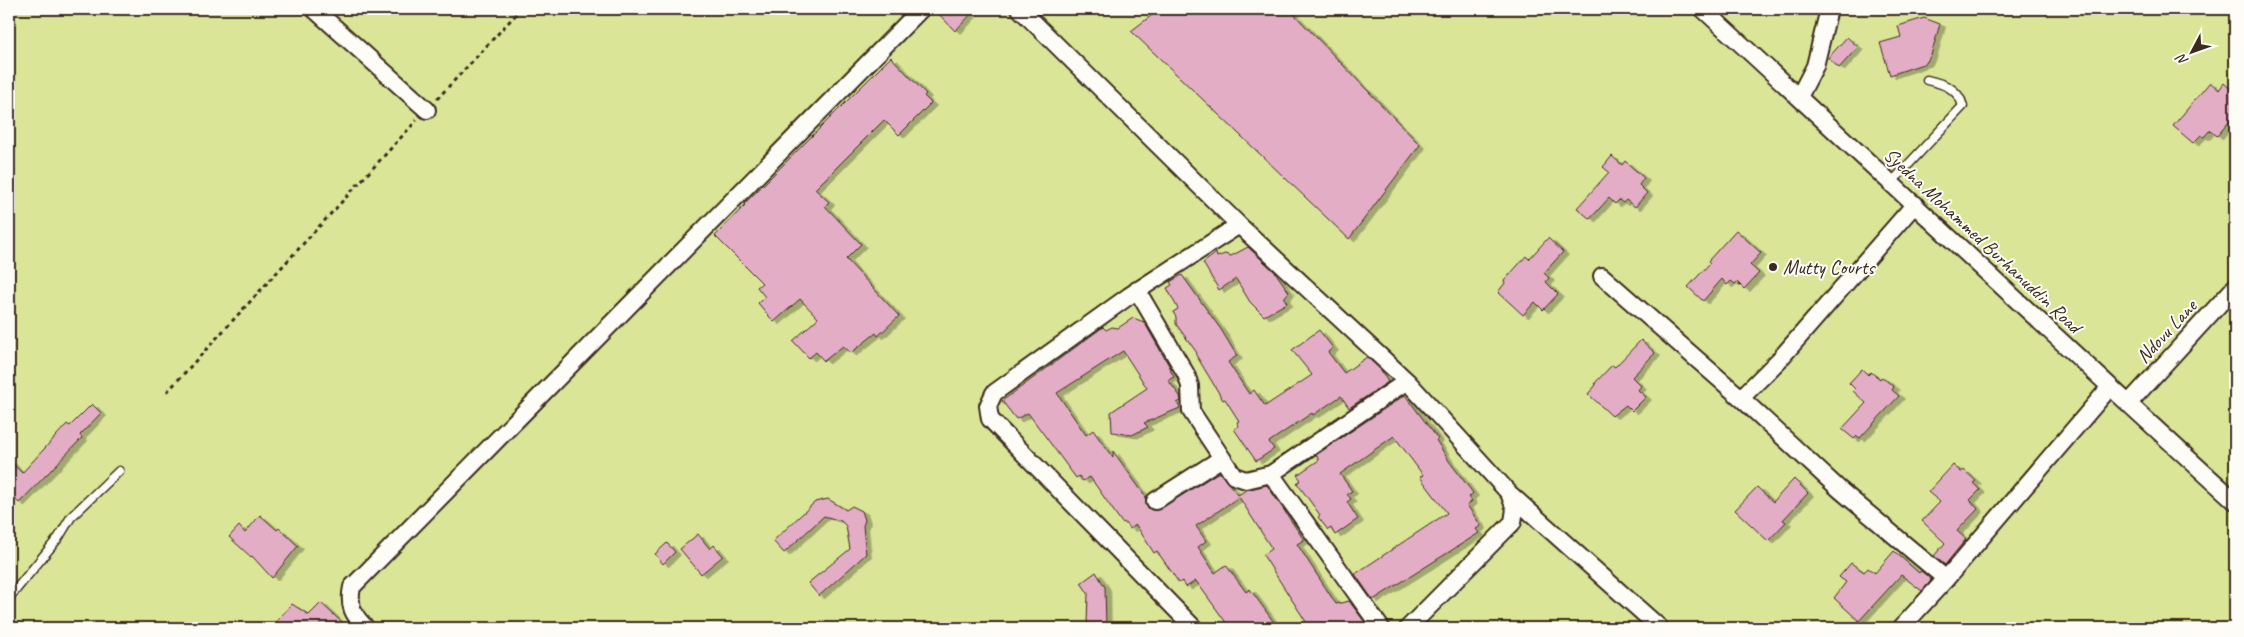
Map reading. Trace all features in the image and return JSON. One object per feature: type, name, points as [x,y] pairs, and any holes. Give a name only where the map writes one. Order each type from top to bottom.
[{"type":"street","points":[[314,9],[427,110]]},
{"type":"street","points":[[366,628],[349,602],[352,587],[922,9]]},
{"type":"street","points":[[1020,9],[1239,225],[1407,381],[1510,493],[1660,628]]},
{"type":"street","name":"Syedna Mohammed Burhanuddin Road","points":[[1703,9],[2235,501]]},
{"type":"street","points":[[1799,98],[1815,66],[1829,9]]},
{"type":"street","points":[[1741,398],[1799,338],[1915,204]]},
{"type":"street","points":[[1194,628],[990,419],[988,406],[994,393],[1137,290],[1239,225]]},
{"type":"street","points":[[1602,276],[1741,398],[1838,489],[1946,579]]},
{"type":"street","name":"Ndovu Lane","points":[[2128,404],[2235,287]]},
{"type":"street","points":[[1137,290],[1186,374],[1190,386],[1191,411],[1234,476],[1246,480],[1271,474],[1407,381]]},
{"type":"street","points":[[1901,628],[1946,579],[2110,387]]},
{"type":"street","points":[[1155,501],[1222,458]]},
{"type":"street","points":[[1271,474],[1381,628]]},
{"type":"street","points":[[1408,628],[1512,522],[1515,509],[1510,493]]},
{"type":"lane","points":[[1892,182],[1963,106],[1960,96],[1946,85],[1927,80]]},
{"type":"lane","points":[[9,598],[59,538],[70,517],[119,471]]},
{"type":"path","points":[[167,392],[521,9]]},
{"type":"green space","points":[[9,9],[2235,9],[2235,628],[9,628]]},
{"type":"building","points":[[934,9],[976,9],[955,31]]},
{"type":"building","points":[[1160,9],[1289,9],[1420,145],[1349,239],[1131,31]]},
{"type":"building","points":[[1924,18],[1940,24],[1931,55],[1926,63],[1890,75],[1880,43],[1901,37],[1898,26]]},
{"type":"building","points":[[1847,37],[1858,47],[1839,68],[1828,58]]},
{"type":"building","points":[[891,57],[926,94],[924,96],[931,103],[899,135],[884,120],[815,189],[829,202],[825,206],[861,244],[846,259],[899,316],[878,336],[876,333],[851,353],[843,346],[824,361],[816,352],[809,358],[793,341],[818,318],[800,299],[774,322],[758,303],[765,297],[757,287],[762,283],[715,236],[744,204]]},
{"type":"building","points":[[2210,82],[2219,90],[2224,83],[2235,93],[2235,115],[2217,136],[2210,130],[2204,137],[2201,135],[2193,143],[2173,126]]},
{"type":"building","points":[[1612,156],[1622,165],[1625,161],[1644,178],[1639,185],[1647,193],[1635,207],[1626,200],[1623,203],[1619,200],[1615,204],[1609,198],[1590,219],[1577,208],[1609,172],[1603,167]]},
{"type":"building","points":[[1736,230],[1761,253],[1750,265],[1759,273],[1744,289],[1737,282],[1735,284],[1731,281],[1727,285],[1722,279],[1703,301],[1688,287]]},
{"type":"building","points":[[1548,238],[1563,252],[1544,273],[1549,278],[1546,282],[1558,294],[1543,310],[1535,302],[1523,315],[1498,292],[1505,283],[1504,281],[1526,256],[1529,259]]},
{"type":"building","points":[[1248,247],[1275,272],[1289,292],[1284,298],[1287,303],[1264,316],[1250,302],[1236,279],[1219,290],[1203,263],[1216,253],[1217,257],[1225,254],[1231,256]]},
{"type":"building","points":[[1182,275],[1222,331],[1237,356],[1228,362],[1249,394],[1254,390],[1265,406],[1312,375],[1292,350],[1319,330],[1333,348],[1328,352],[1344,373],[1367,357],[1381,370],[1388,382],[1349,408],[1341,396],[1313,415],[1312,413],[1269,442],[1274,449],[1256,461],[1234,429],[1239,426],[1237,422],[1239,421],[1225,399],[1223,400],[1196,355],[1197,353],[1176,324],[1176,317],[1173,312],[1178,309],[1167,288],[1172,285],[1170,282]]},
{"type":"building","points":[[1133,318],[1144,322],[1171,369],[1174,377],[1168,380],[1180,396],[1181,401],[1177,403],[1180,408],[1144,423],[1148,427],[1132,435],[1112,432],[1111,412],[1147,388],[1123,351],[1057,393],[1086,435],[1093,430],[1113,458],[1113,451],[1146,497],[1146,506],[1151,510],[1160,509],[1219,472],[1238,495],[1246,490],[1267,485],[1304,540],[1297,544],[1336,604],[1349,601],[1367,625],[1362,628],[1310,628],[1263,555],[1272,549],[1239,497],[1196,526],[1206,541],[1198,547],[1215,573],[1226,565],[1246,592],[1250,589],[1278,628],[1230,628],[1196,581],[1186,587],[1182,581],[1179,583],[1157,551],[1154,553],[1136,525],[1130,529],[1124,522],[1122,523],[1090,477],[1083,481],[1079,476],[1076,478],[1028,413],[1016,419],[1002,401],[1103,327],[1106,330],[1112,327],[1118,328]]},
{"type":"building","points":[[1641,340],[1655,353],[1632,377],[1641,386],[1638,390],[1646,397],[1632,411],[1626,405],[1612,416],[1588,394],[1596,385],[1595,383],[1612,365],[1615,367]]},
{"type":"building","points":[[1862,369],[1868,375],[1871,372],[1880,379],[1882,377],[1894,387],[1892,390],[1899,396],[1860,438],[1857,436],[1854,439],[1842,429],[1866,403],[1853,391],[1855,389],[1849,383]]},
{"type":"building","points":[[1405,395],[1438,439],[1436,440],[1449,461],[1473,493],[1469,497],[1472,501],[1467,505],[1481,526],[1476,529],[1479,533],[1373,600],[1355,574],[1447,513],[1420,477],[1423,475],[1394,436],[1340,474],[1352,491],[1347,494],[1351,499],[1347,502],[1358,519],[1335,535],[1331,528],[1328,530],[1318,517],[1320,515],[1297,483],[1301,480],[1297,475],[1319,460],[1316,455]]},
{"type":"building","points":[[92,404],[101,413],[80,435],[82,438],[19,503],[9,493],[9,460],[22,473],[67,424],[70,426]]},
{"type":"building","points":[[1953,465],[1961,472],[1964,470],[1976,481],[1973,483],[1980,490],[1970,500],[1978,509],[1957,531],[1966,539],[1945,565],[1934,556],[1945,543],[1922,521],[1940,502],[1928,492]]},
{"type":"building","points":[[1794,479],[1808,493],[1783,520],[1786,522],[1768,541],[1735,510],[1757,487],[1773,502]]},
{"type":"building","points":[[828,499],[846,510],[852,506],[862,511],[865,520],[863,526],[866,554],[819,596],[808,583],[850,549],[846,526],[841,521],[824,516],[784,553],[773,541],[815,502]]},
{"type":"building","points":[[260,515],[277,530],[279,528],[298,546],[272,578],[252,556],[229,537],[239,526],[245,533]]},
{"type":"building","points":[[698,534],[710,549],[714,545],[723,556],[701,574],[680,549]]},
{"type":"building","points":[[667,543],[675,552],[663,564],[655,554]]},
{"type":"building","points":[[1894,551],[1919,573],[1921,571],[1931,579],[1930,582],[1922,591],[1901,575],[1859,621],[1834,598],[1846,582],[1839,577],[1851,563],[1864,572],[1868,568],[1875,573]]},
{"type":"building","points":[[1096,572],[1105,587],[1106,625],[1087,624],[1088,593],[1081,583]]},
{"type":"building","points":[[321,603],[348,628],[270,628],[292,604],[309,615]]},
{"type":"place","name":"Mutty Courts","points":[[1773,267]]}]
